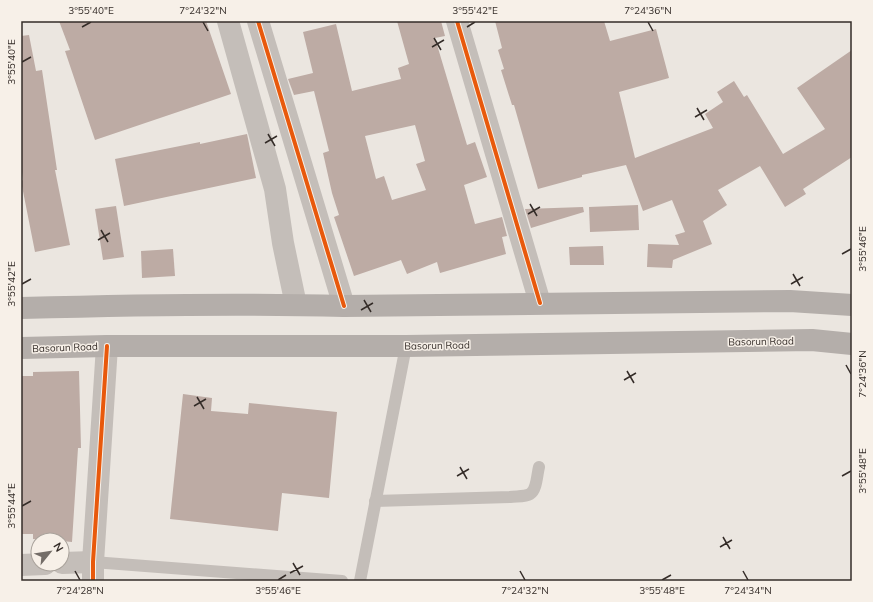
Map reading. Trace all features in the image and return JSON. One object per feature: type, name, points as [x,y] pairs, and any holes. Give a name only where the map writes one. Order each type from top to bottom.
[{"type":"main road","points":[[21,308],[103,306],[344,306],[790,301],[852,305]]},
{"type":"main road","name":"Basorun Road","points":[[21,348],[107,346],[406,346],[812,340],[852,344]]},
{"type":"street","points":[[228,21],[275,189],[283,243],[296,305]]},
{"type":"street","points":[[258,21],[344,306]]},
{"type":"street","points":[[457,21],[540,304]]},
{"type":"street","points":[[70,565],[93,572],[107,346]]},
{"type":"lane","points":[[360,581],[406,346]]},
{"type":"lane","points":[[376,501],[510,497],[529,494],[535,487],[538,467]]},
{"type":"lane","points":[[93,572],[342,581]]},
{"type":"building","points":[[59,21],[206,21],[231,94],[95,140],[65,51],[70,50]]},
{"type":"building","points":[[397,21],[441,21],[445,36],[435,38],[467,145],[475,142],[487,177],[464,185],[475,224],[502,217],[507,236],[502,237],[506,254],[440,273],[437,262],[407,274],[401,260],[354,276],[334,217],[339,215],[332,193],[323,153],[329,151],[314,91],[294,95],[288,79],[313,73],[303,32],[336,24],[352,91],[401,79],[398,68],[409,64]],"holes":[[[415,125],[425,161],[416,164],[426,190],[392,200],[384,176],[376,179],[365,136]]]},
{"type":"building","points":[[495,21],[604,21],[610,41],[656,29],[669,78],[619,92],[635,158],[713,128],[705,114],[723,102],[717,92],[734,81],[744,97],[747,95],[783,154],[825,129],[797,88],[852,50],[852,157],[803,189],[806,194],[785,207],[760,166],[718,190],[727,205],[703,221],[712,244],[673,260],[672,268],[647,267],[648,244],[679,245],[675,235],[685,232],[672,200],[643,211],[626,165],[582,175],[582,177],[538,189],[514,105],[512,105],[501,70],[504,69],[498,50],[502,48]]},
{"type":"building","points":[[29,35],[36,71],[42,70],[57,170],[55,170],[70,245],[35,252],[21,181],[23,180],[21,164],[21,36]]},
{"type":"building","points":[[247,134],[256,178],[124,206],[115,159]]},
{"type":"building","points":[[638,205],[639,230],[590,232],[589,207]]},
{"type":"building","points":[[116,206],[124,257],[103,260],[95,209]]},
{"type":"building","points":[[583,207],[584,212],[531,228],[525,209]]},
{"type":"building","points":[[603,246],[604,265],[570,265],[569,247]]},
{"type":"building","points":[[173,249],[175,276],[142,278],[141,251]]},
{"type":"building","points":[[79,371],[81,448],[78,448],[72,542],[70,542],[70,532],[30,532],[30,534],[21,534],[21,376],[33,376],[33,372]]},
{"type":"building","points":[[183,394],[212,398],[211,411],[248,414],[249,403],[337,412],[329,498],[282,493],[278,531],[170,519]]},
{"type":"cycle path","points":[[258,21],[344,306]]},
{"type":"cycle path","points":[[457,21],[540,303]]},
{"type":"cycle path","points":[[93,581],[107,346]]}]
